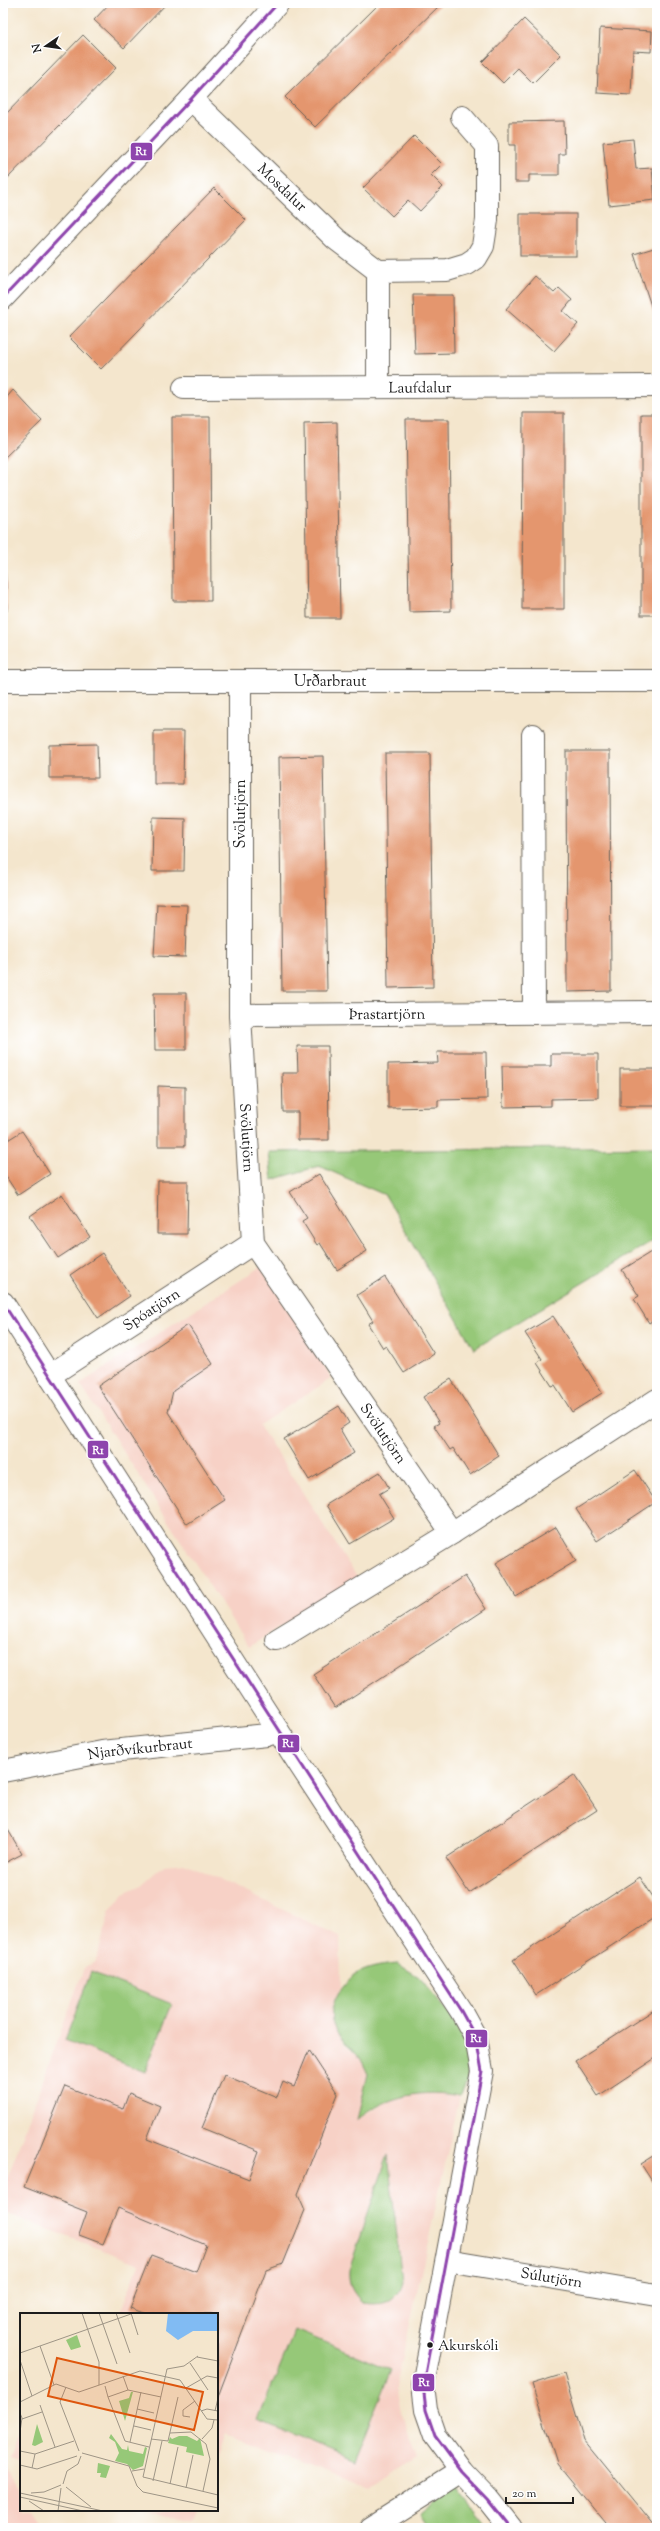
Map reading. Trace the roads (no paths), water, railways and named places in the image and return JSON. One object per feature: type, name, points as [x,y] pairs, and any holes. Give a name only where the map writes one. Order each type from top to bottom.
[{"type":"street","points":[[5,290],[191,99],[278,3]]},
{"type":"street","name":"Mosdalur","points":[[191,99],[336,239],[378,271]]},
{"type":"street","points":[[378,386],[378,271],[447,270],[467,264],[476,258],[483,246],[487,220],[487,146],[462,117]]},
{"type":"street","name":"Laufdalur","points":[[184,388],[378,386],[474,389],[657,386]]},
{"type":"street","name":"Urðarbraut","points":[[3,681],[657,681]]},
{"type":"street","name":"Svölutjörn","points":[[240,681],[240,1015],[253,1243],[452,1533]]},
{"type":"street","points":[[533,735],[534,1013]]},
{"type":"street","name":"Þrastartjörn","points":[[240,1015],[657,1012]]},
{"type":"street","name":"Spóatjörn","points":[[49,1376],[253,1243]]},
{"type":"street","points":[[3,1303],[278,1731],[462,2010],[476,2038],[482,2071],[423,2385],[426,2410],[435,2436],[460,2471],[488,2499],[511,2528]]},
{"type":"street","points":[[277,1640],[452,1533],[657,1400]]},
{"type":"street","name":"Njarðvíkurbraut","points":[[3,1771],[102,1752],[267,1735],[278,1731]]},
{"type":"street","name":"Súlutjörn","points":[[447,2260],[657,2295]]},
{"type":"street","points":[[371,2528],[460,2471]]},
{"type":"place","name":"Akurskóli","points":[[430,2345]]}]
